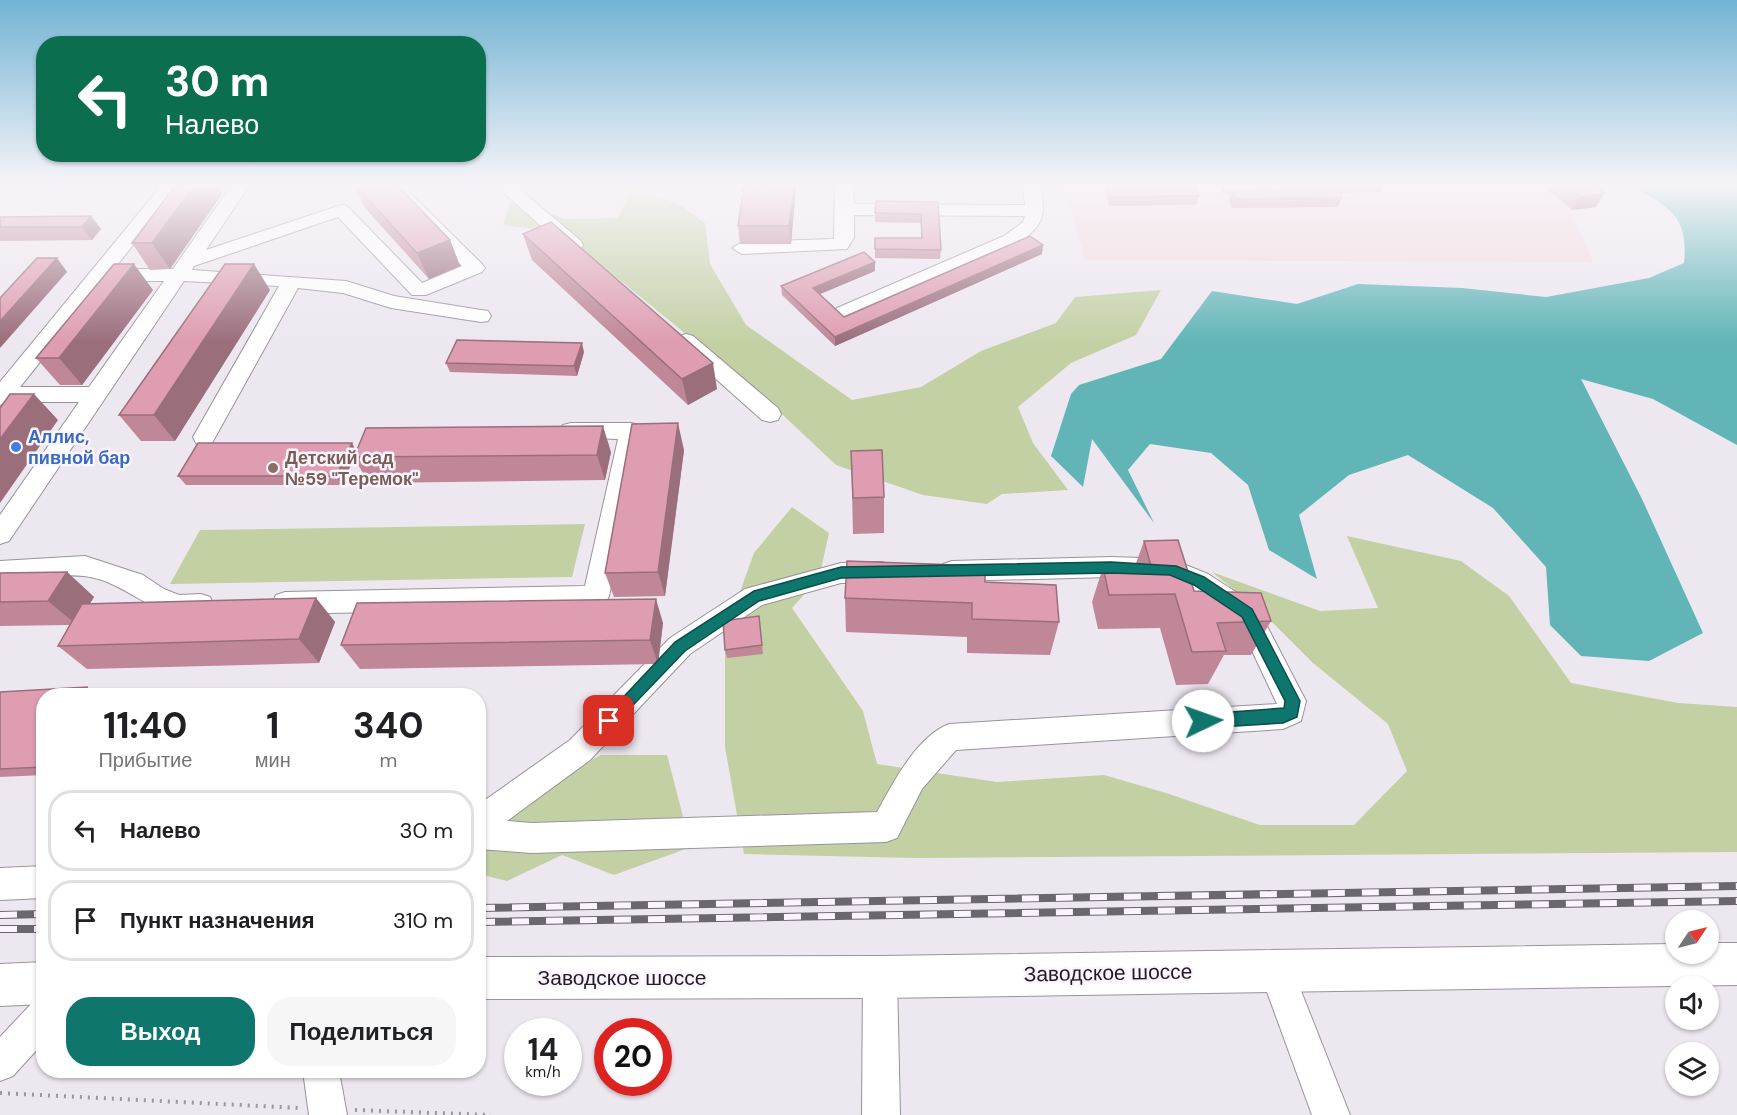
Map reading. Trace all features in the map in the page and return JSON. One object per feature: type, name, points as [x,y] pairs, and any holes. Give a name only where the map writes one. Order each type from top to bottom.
[{"type":"main road","name":"Заводское шоссе","points":[[486,978],[880,977],[1737,964]]},
{"type":"main road","points":[[0,985],[36,983]]},
{"type":"street","points":[[1,396],[128,238]]},
{"type":"street","points":[[0,534],[204,238]]},
{"type":"street","points":[[184,268],[265,238]]},
{"type":"street","points":[[368,238],[419,291],[476,268],[447,238]]},
{"type":"street","points":[[566,238],[585,254]]},
{"type":"street","points":[[742,248],[840,245],[845,238]]},
{"type":"street","points":[[844,313],[1014,238]]},
{"type":"street","points":[[97,275],[184,268],[346,287],[391,302],[481,316]]},
{"type":"street","points":[[204,437],[292,280]]},
{"type":"street","points":[[673,330],[770,414]]},
{"type":"street","points":[[1,396],[94,395]]},
{"type":"street","points":[[261,604],[596,596],[631,431],[549,430]]},
{"type":"street","points":[[0,571],[85,566],[134,582],[155,597],[178,606],[226,605]]},
{"type":"street","points":[[486,818],[580,750],[680,646],[754,597],[841,573],[1111,567],[1171,570],[1199,581],[1247,613],[1292,701],[1291,712],[1283,716],[949,737],[911,779],[886,827],[532,838],[486,835]]},
{"type":"street","points":[[0,884],[36,882]]},
{"type":"street","points":[[1276,970],[1331,1115]]},
{"type":"street","points":[[880,977],[881,1115]]},
{"type":"street","points":[[0,1062],[36,1024]]},
{"type":"street","points":[[322,1078],[327,1112]]},
{"type":"path","points":[[0,1093],[327,1112],[491,1115]]},
{"type":"shaded area","points":[[1079,238],[1583,238],[1593,262],[1085,260]]},
{"type":"green space","points":[[568,238],[707,238],[710,264],[746,325],[852,400],[921,387],[981,351],[1056,323],[1075,297],[1161,290],[1136,335],[1071,363],[1018,407],[1033,443],[1068,490],[1002,494],[987,504],[923,495],[836,465],[768,401]]},
{"type":"green space","points":[[792,507],[829,533],[819,578],[792,608],[863,711],[877,764],[997,782],[1104,775],[1260,825],[1354,825],[1407,771],[1388,724],[1313,663],[1263,613],[1212,572],[1320,611],[1378,608],[1347,536],[1461,561],[1509,596],[1571,683],[1678,703],[1737,707],[1737,852],[915,858],[744,854],[725,747],[725,633],[754,553]]},
{"type":"green space","points":[[585,524],[572,577],[170,584],[200,530]]},
{"type":"green space","points":[[601,755],[667,755],[691,847],[614,875],[562,855],[507,881],[486,876],[486,809],[504,805]]},
{"type":"water","points":[[1684,238],[1737,238],[1737,445],[1653,399],[1581,379],[1642,499],[1703,633],[1649,661],[1581,656],[1550,625],[1546,567],[1493,508],[1408,455],[1349,475],[1299,515],[1317,579],[1269,550],[1248,485],[1211,453],[1150,444],[1128,470],[1154,523],[1092,439],[1083,487],[1051,456],[1071,394],[1079,385],[1161,359],[1212,291],[1297,304],[1358,284],[1462,288],[1546,297],[1649,278],[1684,263]]},
{"type":"building","points":[[136,238],[156,238],[152,243],[132,243]]},
{"type":"building","points":[[403,238],[448,238],[450,240],[417,253]]},
{"type":"building","points":[[527,238],[569,238],[713,363],[682,379]]},
{"type":"building","points":[[875,238],[940,238],[941,250],[875,249]]},
{"type":"building","points":[[1025,238],[1033,238],[1043,245],[835,337],[781,286],[864,252],[875,262],[813,288],[844,317]]},
{"type":"building","points":[[37,258],[57,258],[0,321],[0,298]]},
{"type":"building","points":[[114,264],[134,264],[59,358],[36,358]]},
{"type":"building","points":[[225,264],[254,264],[154,415],[119,415]]},
{"type":"building","points":[[457,340],[582,343],[574,366],[446,363]]},
{"type":"building","points":[[10,394],[34,394],[0,439],[0,408]]},
{"type":"building","points":[[678,423],[658,572],[605,573],[632,424]]},
{"type":"building","points":[[603,426],[597,455],[354,457],[366,428]]},
{"type":"building","name":"Детский сад №59 \"Теремок\"","points":[[198,443],[352,443],[336,476],[178,476]]},
{"type":"building","points":[[882,450],[884,497],[853,498],[851,451]]},
{"type":"building","points":[[1178,540],[1194,591],[1261,593],[1271,621],[1217,623],[1226,651],[1192,652],[1175,594],[1109,595],[1103,567],[1151,566],[1144,541]]},
{"type":"building","points":[[847,561],[985,566],[985,582],[1056,585],[1059,622],[972,619],[972,603],[845,598]]},
{"type":"building","points":[[67,572],[48,601],[0,602],[0,573]]},
{"type":"building","points":[[316,598],[299,639],[58,646],[82,604]]},
{"type":"building","points":[[656,599],[650,640],[341,645],[357,603]]},
{"type":"building","points":[[759,616],[762,645],[725,650],[723,621]]},
{"type":"building","points":[[36,690],[36,767],[0,769],[0,692]]},
{"type":"railway","points":[[486,908],[1737,886]]},
{"type":"railway","points":[[486,922],[1737,901]]},
{"type":"railway","points":[[0,915],[36,914]]},
{"type":"railway","points":[[0,929],[36,929]]},
{"type":"place","name":"Аллис, пивной бар","points":[[16,447]]},
{"type":"place","name":"Детский сад №59 \"Теремок\"","points":[[273,468]]},
{"type":"route","points":[[609,721],[680,646],[754,597],[841,573],[1111,567],[1171,570],[1199,581],[1247,613],[1292,701],[1291,712],[1283,716],[1203,721]]}]
